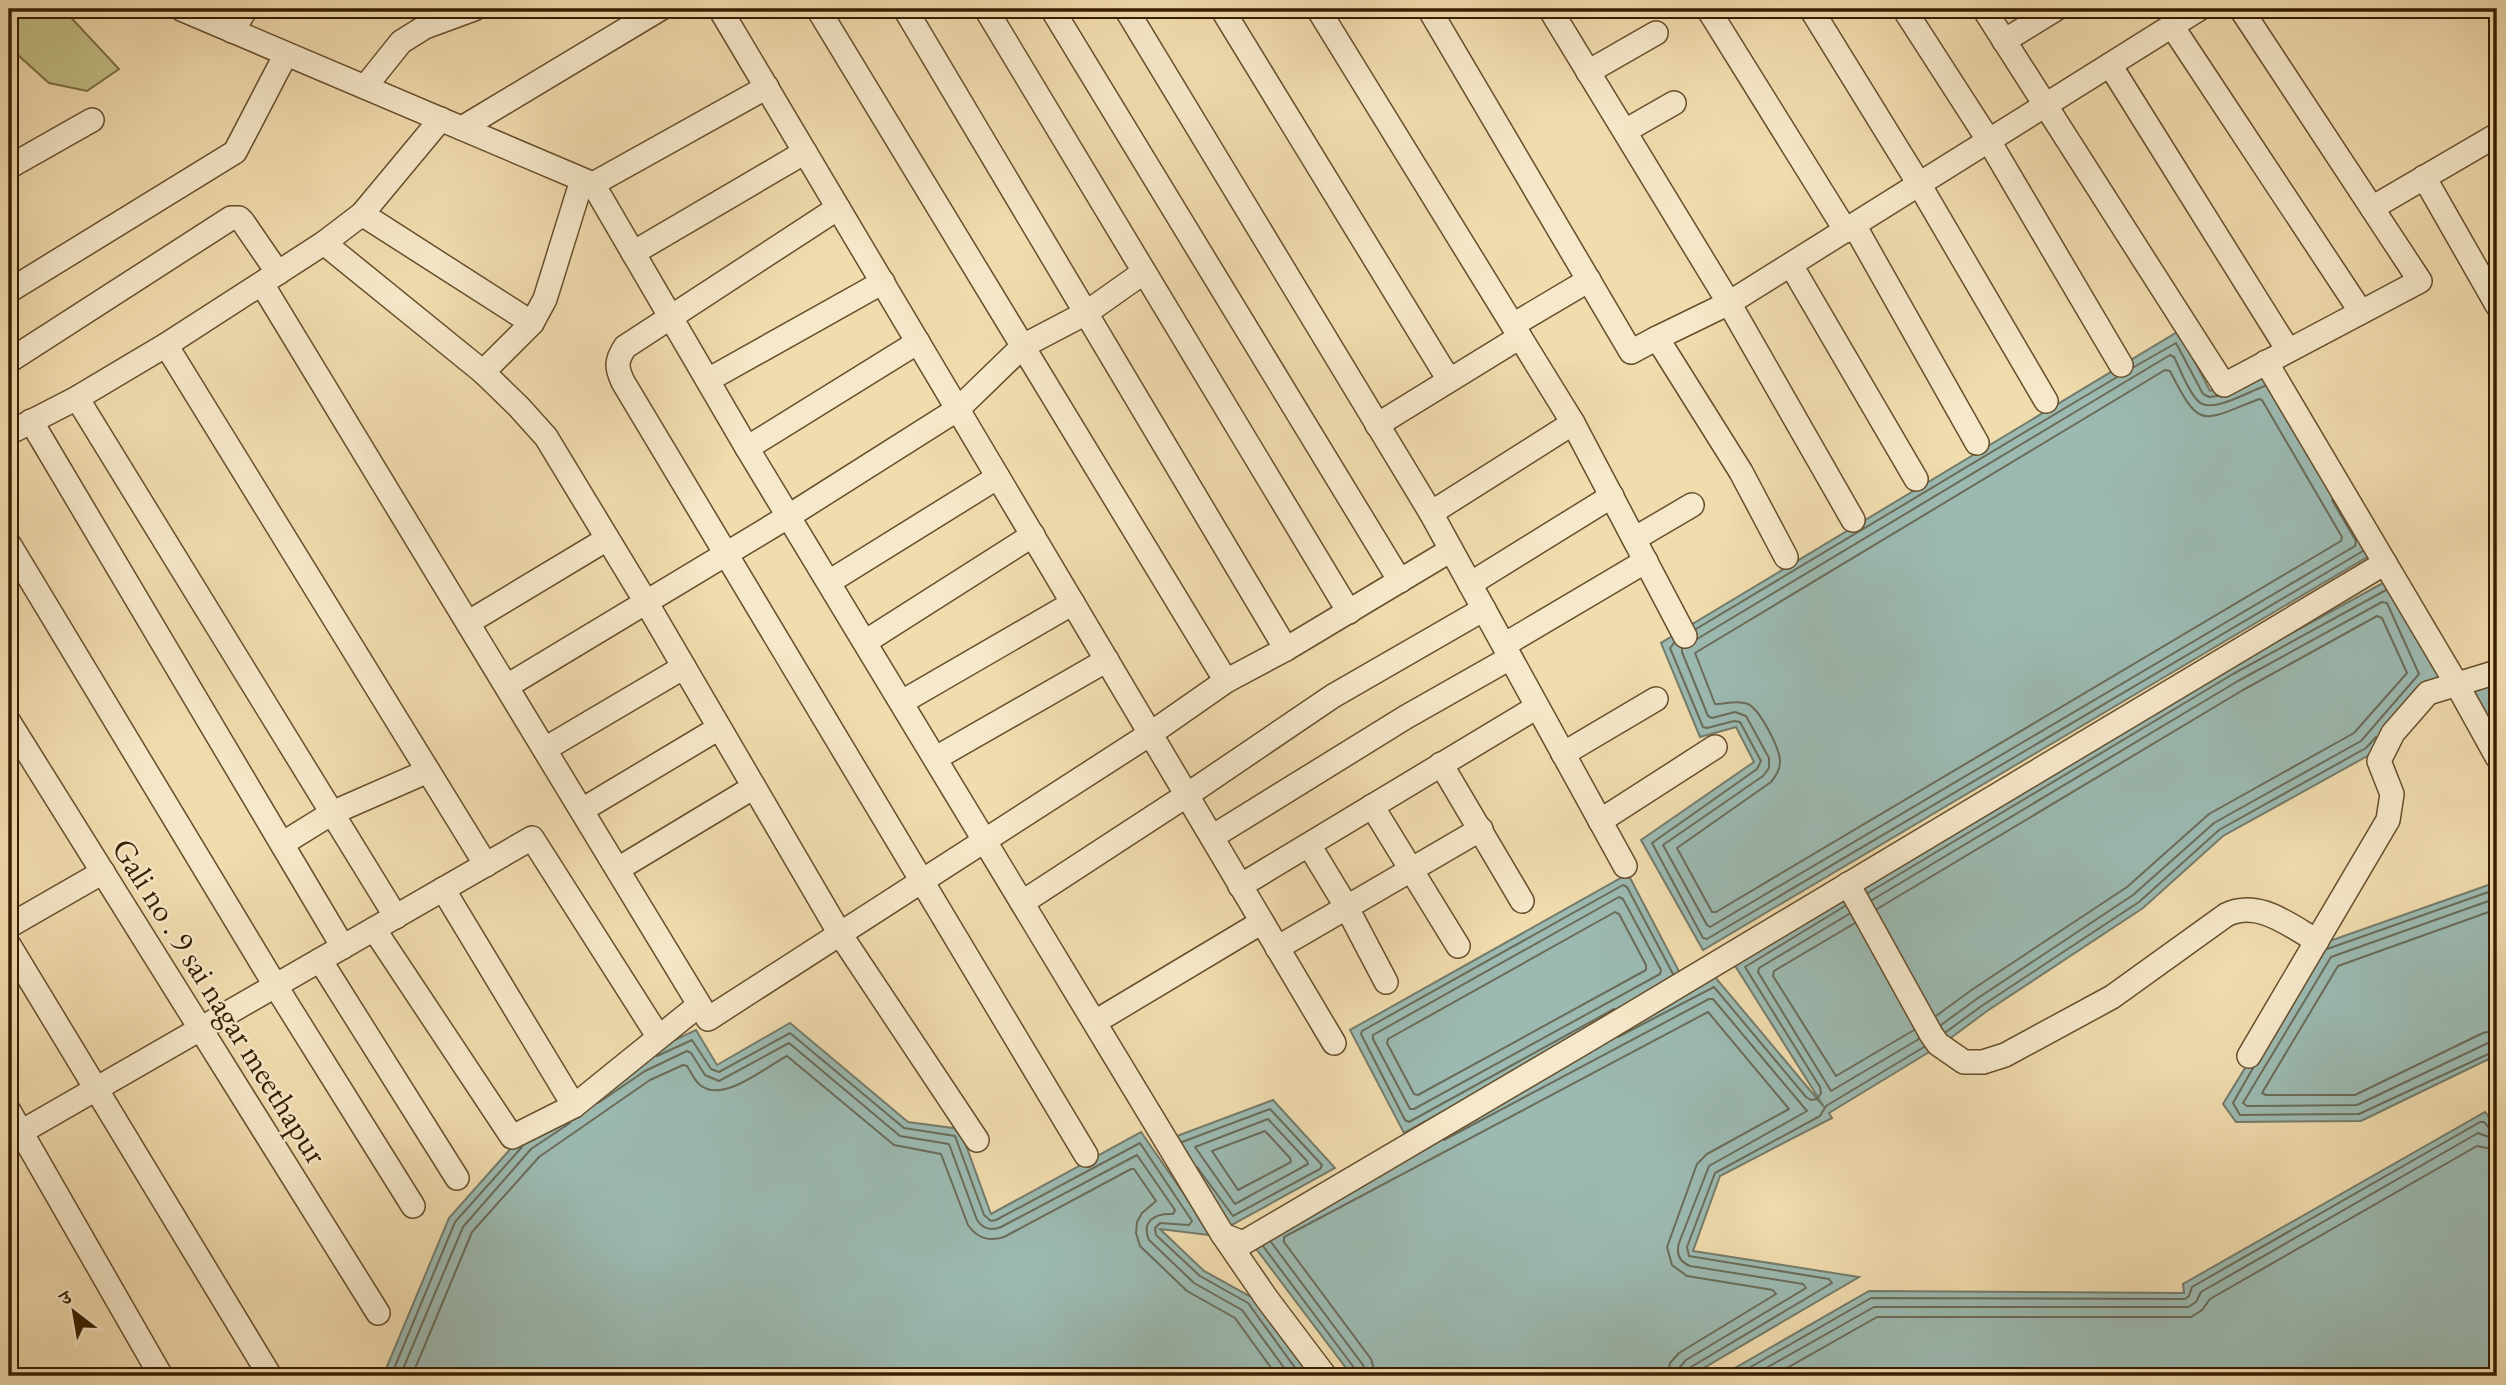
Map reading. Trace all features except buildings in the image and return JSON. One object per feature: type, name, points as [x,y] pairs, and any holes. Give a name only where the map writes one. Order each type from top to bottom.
[{"type":"street","points":[[181,9],[588,182],[1223,1235],[1325,1376]]},
{"type":"street","points":[[232,31],[246,9]]},
{"type":"street","points":[[365,87],[401,42],[425,27],[474,9]]},
{"type":"street","points":[[9,433],[77,398],[166,345],[324,243],[362,214],[452,124],[660,9]]},
{"type":"street","points":[[720,9],[1334,1043]]},
{"type":"street","points":[[818,9],[1226,681]]},
{"type":"street","points":[[905,9],[1286,649]]},
{"type":"street","points":[[986,9],[1349,612]]},
{"type":"street","points":[[1052,9],[1400,581]]},
{"type":"street","points":[[1126,9],[1431,513],[1625,866]]},
{"type":"street","points":[[1222,9],[1449,380]]},
{"type":"street","points":[[1318,9],[1573,423],[1685,636]]},
{"type":"street","points":[[1429,9],[1631,352],[1729,303],[2199,9]]},
{"type":"street","points":[[1550,9],[1729,303],[1853,520]]},
{"type":"street","points":[[1708,9],[1850,228],[1977,443]]},
{"type":"street","points":[[1811,9],[1919,184],[2046,401]]},
{"type":"street","points":[[1904,9],[1989,141],[2121,365]]},
{"type":"street","points":[[1984,9],[2224,385],[2420,281],[2241,9]]},
{"type":"street","points":[[2004,41],[2056,9]]},
{"type":"street","points":[[2172,26],[2361,312]]},
{"type":"street","points":[[1588,72],[1656,33]]},
{"type":"street","points":[[9,291],[235,152],[286,54]]},
{"type":"street","points":[[2110,65],[2288,351]]},
{"type":"street","points":[[483,372],[532,323],[545,299],[588,182],[767,87]]},
{"type":"street","points":[[1625,131],[1674,103]]},
{"type":"street","points":[[9,167],[92,120]]},
{"type":"street","points":[[2372,208],[2497,135]]},
{"type":"street","points":[[633,253],[805,152]]},
{"type":"street","points":[[2424,177],[2497,305]]},
{"type":"street","points":[[838,208],[625,347],[617,358],[616,367],[1086,1155]]},
{"type":"street","points":[[362,214],[532,323]]},
{"type":"street","points":[[9,361],[231,218],[239,218],[270,278],[469,622],[708,1019],[1150,734],[1226,681],[1286,649],[1451,550]]},
{"type":"street","points":[[324,243],[483,372],[546,438],[646,602],[840,934],[977,1140]]},
{"type":"street","points":[[1791,265],[1916,479]]},
{"type":"street","points":[[507,686],[789,516],[958,409],[1023,346],[1086,313],[1144,272]]},
{"type":"street","points":[[1377,425],[1449,380],[1590,280]]},
{"type":"street","points":[[708,380],[883,282]]},
{"type":"street","points":[[1657,338],[1741,472],[1786,557]]},
{"type":"street","points":[[747,448],[918,342]]},
{"type":"street","points":[[166,345],[486,865]]},
{"type":"street","points":[[2266,362],[2497,757]]},
{"type":"street","points":[[77,398],[396,916]]},
{"type":"street","points":[[31,421],[343,947]]},
{"type":"street","points":[[1431,513],[1573,423]]},
{"type":"street","points":[[829,582],[998,477]]},
{"type":"street","points":[[1470,584],[1612,496]]},
{"type":"street","points":[[1634,539],[1692,505]]},
{"type":"street","points":[[865,642],[1032,535]]},
{"type":"street","points":[[469,622],[607,539]]},
{"type":"street","points":[[9,544],[275,985],[413,1206]]},
{"type":"street","points":[[1212,837],[1406,717],[1646,562]]},
{"type":"street","points":[[1223,1235],[1243,1243],[2385,563]]},
{"type":"street","points":[[902,702],[1073,603]]},
{"type":"street","points":[[1023,902],[1187,796],[1333,696],[1484,609]]},
{"type":"street","points":[[936,758],[1107,660]]},
{"type":"street","points":[[545,749],[684,667]]},
{"type":"street","points":[[2249,1056],[2388,820],[2392,794],[2379,761],[2393,733],[2428,693],[2497,672]]},
{"type":"street","points":[[1563,754],[1656,699]]},
{"type":"street","points":[[1240,886],[1537,707]]},
{"type":"street","name":"Gali no . 9 sai nagar meethapur","points":[[9,722],[378,1313]]},
{"type":"street","points":[[582,810],[719,728]]},
{"type":"street","points":[[1600,821],[1715,747]]},
{"type":"street","points":[[1441,764],[1522,901]]},
{"type":"street","points":[[282,844],[332,813],[428,771]]},
{"type":"street","points":[[618,869],[754,788]]},
{"type":"street","points":[[1372,806],[1458,946]]},
{"type":"street","points":[[1278,948],[1481,829]]},
{"type":"street","points":[[15,1136],[533,838],[658,1036]]},
{"type":"street","points":[[1309,845],[1346,906],[1386,982]]},
{"type":"street","points":[[9,926],[103,872]]},
{"type":"street","points":[[1848,884],[1931,1034],[1951,1055],[1964,1062],[1983,1062],[2005,1055],[2112,997],[2238,908],[2251,908],[2274,917],[2317,941]]},
{"type":"street","points":[[443,889],[573,1106]]},
{"type":"street","points":[[1095,1022],[1262,922]]},
{"type":"street","points":[[374,929],[512,1137],[573,1106],[699,1004]]},
{"type":"street","points":[[9,945],[270,1376]]},
{"type":"street","points":[[320,960],[457,1178]]},
{"type":"street","points":[[9,1111],[15,1136],[161,1376]]},
{"type":"shaded area","points":[[9,9],[63,9],[119,69],[87,91],[49,83],[9,47]]},
{"type":"water","points":[[2179,331],[2210,391],[2273,365],[2379,550],[1703,950],[1641,840],[1754,762],[1736,727],[1700,737],[1661,643]]},
{"type":"water","points":[[2392,578],[2439,677],[2371,754],[2223,836],[2143,908],[1987,1011],[1944,1043],[1829,1113],[1832,1118],[1720,1176],[1693,1251],[1859,1277],[1690,1376],[1352,1376],[1242,1230],[1715,977],[1824,1107],[1734,964],[2230,667]]},
{"type":"water","points":[[2497,673],[2497,748],[2464,693]]},
{"type":"water","points":[[1628,874],[1683,979],[1404,1133],[1350,1030]]},
{"type":"water","points":[[2497,882],[2497,1055],[2361,1121],[2236,1122],[2223,1104],[2321,944]]},
{"type":"water","points":[[790,1023],[908,1122],[960,1129],[991,1214],[1141,1132],[1209,1235],[1160,1229],[1204,1271],[1253,1298],[1310,1376],[383,1376],[449,1218],[521,1137],[638,1057],[696,1030],[717,1065]]},
{"type":"water","points":[[1273,1100],[1335,1168],[1230,1226],[1169,1139]]},
{"type":"water","points":[[2485,1112],[2497,1127],[2497,1376],[1721,1376],[1869,1291],[2184,1293],[2183,1284]]}]
